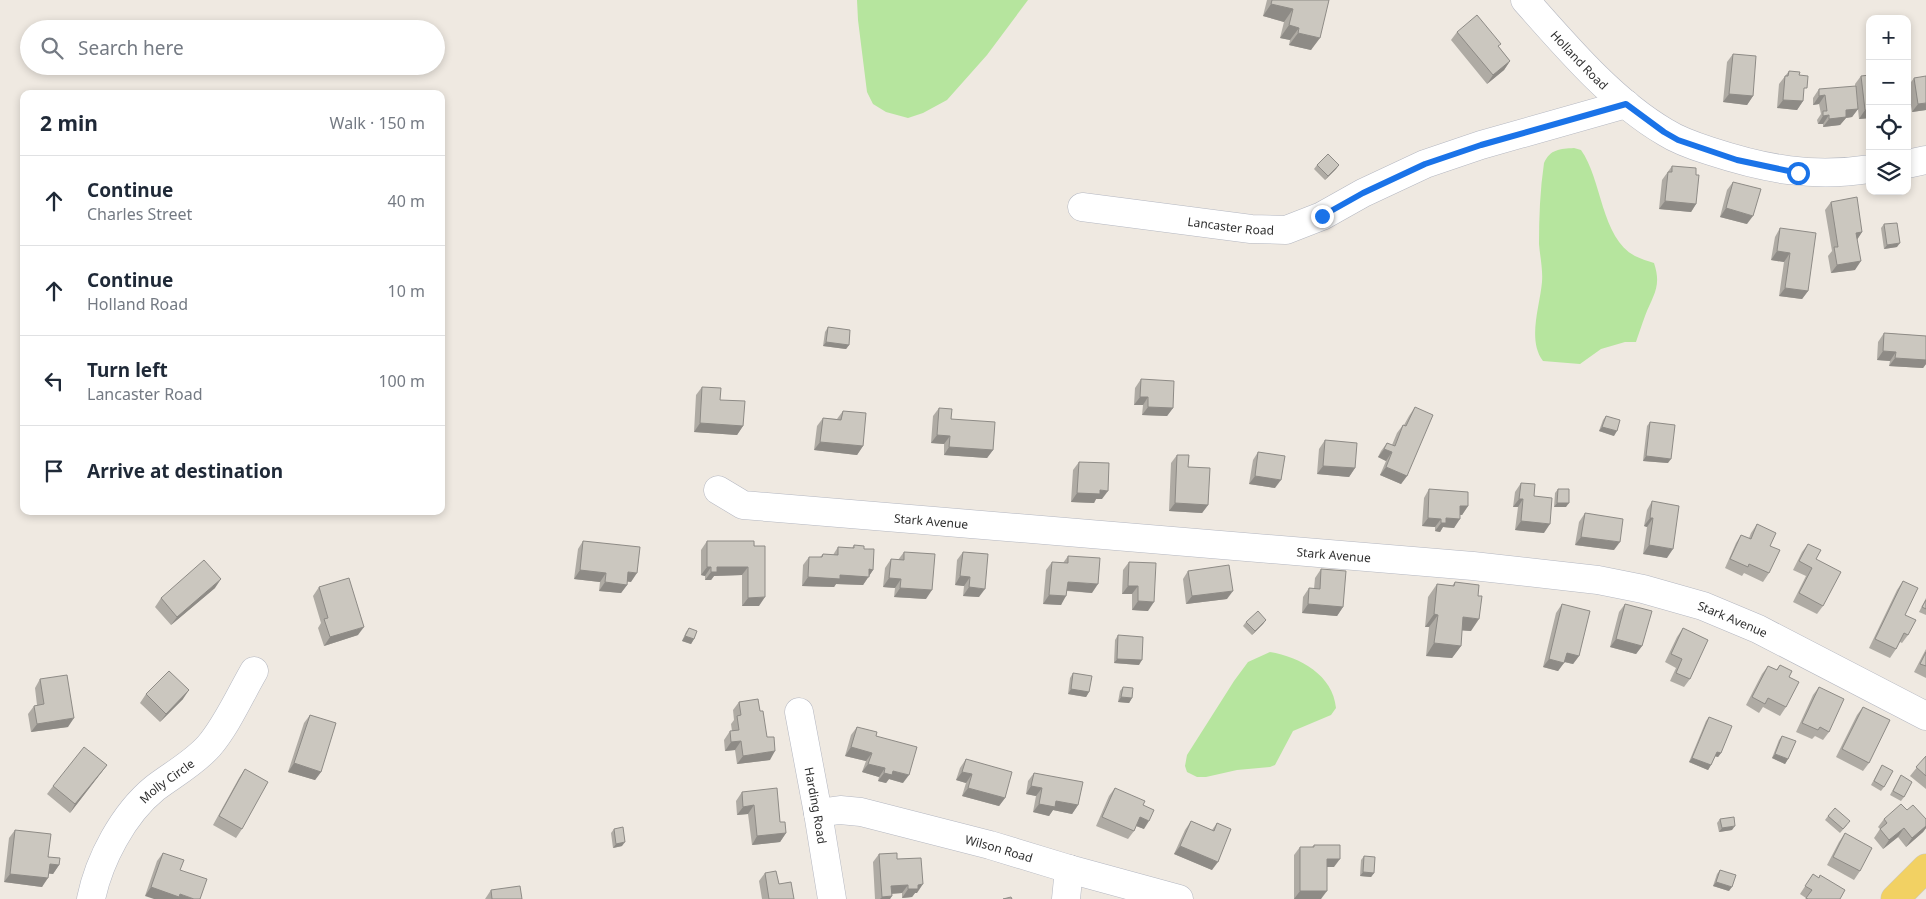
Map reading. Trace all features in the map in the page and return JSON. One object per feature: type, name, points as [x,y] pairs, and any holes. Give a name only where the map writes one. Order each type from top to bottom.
[{"type":"main road","points":[[1895,899],[1926,868]]},
{"type":"street","name":"Holland Road","points":[[1525,0],[1577,59],[1626,104],[1678,140],[1737,160],[1785,171],[1812,173],[1866,169]]},
{"type":"street","name":"Lancaster Road","points":[[1082,207],[1251,229],[1286,230],[1322,216],[1363,193],[1425,164],[1481,145],[1626,104]]},
{"type":"street","points":[[1911,163],[1926,160]]},
{"type":"street","name":"Stark Avenue","points":[[718,490],[743,505],[1463,565],[1598,580],[1675,597],[1720,613],[1758,629],[1926,716]]},
{"type":"street","name":"Molly Circle","points":[[92,899],[95,878],[106,853],[119,831],[152,790],[208,747],[218,735],[254,671]]},
{"type":"street","name":"Harding Road","points":[[799,712],[832,899]]},
{"type":"street","name":"Wilson Road","points":[[818,814],[840,810],[860,812],[990,845],[1068,869],[1179,899]]},
{"type":"street","points":[[1066,899],[1068,869]]},
{"type":"green space","points":[[857,0],[1028,0],[987,55],[947,100],[923,113],[908,118],[886,112],[873,104],[867,92]]},
{"type":"green space","points":[[1574,148],[1581,150],[1588,162],[1615,236],[1635,256],[1654,263],[1657,278],[1656,291],[1636,342],[1625,342],[1601,349],[1580,364],[1543,361],[1538,353],[1535,333],[1542,282],[1539,224],[1544,163],[1552,152],[1560,149]]},
{"type":"green space","points":[[1270,652],[1293,658],[1322,677],[1334,696],[1336,708],[1331,715],[1293,731],[1275,765],[1237,770],[1206,777],[1197,777],[1187,772],[1185,766],[1187,755],[1234,681],[1248,662]]},
{"type":"building","points":[[1272,0],[1329,0],[1320,38],[1298,33],[1299,28],[1289,25],[1293,9],[1271,4]]},
{"type":"building","points":[[1477,15],[1501,44],[1498,46],[1510,61],[1493,75],[1457,32]]},
{"type":"building","points":[[1733,54],[1756,56],[1753,96],[1729,94]]},
{"type":"building","points":[[1789,71],[1800,72],[1799,75],[1808,76],[1807,88],[1804,88],[1803,101],[1783,100],[1785,76],[1788,76]]},
{"type":"building","points":[[1866,75],[1866,110],[1865,110],[1861,76]]},
{"type":"building","points":[[1926,76],[1926,103],[1918,104],[1914,78]]},
{"type":"building","points":[[1856,86],[1858,109],[1846,110],[1846,117],[1829,119],[1829,115],[1823,116],[1823,111],[1827,111],[1825,95],[1819,96],[1819,89]]},
{"type":"building","points":[[1328,154],[1339,165],[1328,176],[1317,165]]},
{"type":"building","points":[[1672,166],[1696,168],[1696,175],[1699,175],[1696,204],[1665,201],[1668,172],[1672,172]]},
{"type":"building","points":[[1733,182],[1761,189],[1753,216],[1726,208]]},
{"type":"building","points":[[1857,197],[1862,232],[1856,233],[1861,261],[1837,265],[1834,247],[1838,247],[1831,202]]},
{"type":"building","points":[[1897,223],[1900,243],[1887,245],[1884,224]]},
{"type":"building","points":[[1780,228],[1816,233],[1808,291],[1785,288],[1790,253],[1777,251]]},
{"type":"building","points":[[828,327],[850,330],[849,345],[826,342]]},
{"type":"building","points":[[1884,333],[1926,336],[1926,360],[1895,358],[1896,352],[1883,351]]},
{"type":"building","points":[[1141,379],[1174,381],[1173,408],[1148,407],[1148,397],[1140,397]]},
{"type":"building","points":[[702,387],[721,388],[720,400],[745,401],[743,426],[700,423]]},
{"type":"building","points":[[1415,407],[1433,415],[1407,476],[1386,467],[1392,452],[1384,449],[1387,443],[1395,446],[1403,425],[1406,426]]},
{"type":"building","points":[[939,408],[952,409],[951,419],[995,422],[993,450],[949,447],[950,436],[937,435]]},
{"type":"building","points":[[843,411],[866,413],[863,446],[820,442],[823,418],[841,420]]},
{"type":"building","points":[[1606,416],[1620,420],[1617,431],[1602,427]]},
{"type":"building","points":[[1650,422],[1675,425],[1671,459],[1646,456]]},
{"type":"building","points":[[1325,440],[1357,443],[1355,468],[1323,466]]},
{"type":"building","points":[[1258,452],[1285,456],[1281,480],[1255,476]]},
{"type":"building","points":[[1177,455],[1189,455],[1188,467],[1210,468],[1208,505],[1175,503]]},
{"type":"building","points":[[1079,462],[1109,463],[1108,491],[1100,490],[1100,494],[1077,493]]},
{"type":"building","points":[[1521,483],[1535,484],[1534,496],[1552,498],[1550,524],[1521,521],[1523,499],[1519,499]]},
{"type":"building","points":[[1429,489],[1468,492],[1468,506],[1460,506],[1460,519],[1446,518],[1446,523],[1441,523],[1441,519],[1428,518]]},
{"type":"building","points":[[1558,489],[1569,489],[1569,503],[1557,503]]},
{"type":"building","points":[[1652,501],[1679,506],[1673,549],[1649,545],[1653,518],[1650,518]]},
{"type":"building","points":[[1585,513],[1623,519],[1620,542],[1581,537]]},
{"type":"building","points":[[1757,524],[1776,533],[1770,546],[1780,550],[1769,573],[1749,564],[1748,567],[1730,559],[1741,535],[1751,539]]},
{"type":"building","points":[[583,541],[640,547],[637,573],[628,572],[627,585],[605,582],[606,573],[580,570]]},
{"type":"building","points":[[707,541],[754,541],[754,546],[765,546],[765,597],[748,598],[748,567],[717,567],[717,572],[711,572],[711,567],[707,567]]},
{"type":"building","points":[[1808,544],[1821,550],[1816,559],[1841,572],[1823,606],[1799,593],[1812,568],[1799,561]]},
{"type":"building","points":[[854,545],[864,546],[864,549],[874,549],[873,570],[869,569],[869,577],[840,575],[840,579],[808,577],[809,557],[822,557],[823,554],[838,555],[838,547],[854,548]]},
{"type":"building","points":[[904,552],[935,554],[932,590],[900,588],[901,579],[889,578],[891,559],[904,560]]},
{"type":"building","points":[[963,552],[988,554],[985,589],[969,587],[970,577],[960,576]]},
{"type":"building","points":[[1068,556],[1100,558],[1098,584],[1068,582],[1066,596],[1049,595],[1052,562],[1068,563]]},
{"type":"building","points":[[204,560],[221,579],[177,617],[161,598]]},
{"type":"building","points":[[1129,562],[1156,563],[1154,602],[1138,601],[1138,586],[1128,586]]},
{"type":"building","points":[[1229,565],[1233,591],[1192,596],[1188,571]]},
{"type":"building","points":[[1321,569],[1346,571],[1343,607],[1308,604],[1309,588],[1320,589]]},
{"type":"building","points":[[349,578],[364,627],[330,637],[324,619],[328,618],[319,587]]},
{"type":"building","points":[[1903,581],[1918,588],[1905,615],[1916,620],[1908,635],[1904,633],[1896,649],[1875,639]]},
{"type":"building","points":[[1455,582],[1479,585],[1478,596],[1482,596],[1479,619],[1463,617],[1461,646],[1434,643],[1438,615],[1434,614],[1437,584],[1454,586]]},
{"type":"building","points":[[1926,600],[1926,609],[1922,607]]},
{"type":"building","points":[[1562,604],[1590,611],[1579,656],[1567,653],[1564,663],[1549,659]]},
{"type":"building","points":[[1625,604],[1652,611],[1642,646],[1616,639]]},
{"type":"building","points":[[1258,611],[1266,620],[1255,631],[1246,622]]},
{"type":"building","points":[[689,628],[697,631],[694,639],[685,636]]},
{"type":"building","points":[[1683,628],[1708,640],[1690,679],[1676,673],[1682,659],[1671,654]]},
{"type":"building","points":[[1118,635],[1143,637],[1142,660],[1117,659]]},
{"type":"building","points":[[1926,652],[1926,666],[1920,664]]},
{"type":"building","points":[[1780,665],[1792,671],[1789,677],[1799,682],[1786,707],[1768,698],[1765,704],[1752,697],[1768,666],[1777,670]]},
{"type":"building","points":[[169,671],[189,690],[166,714],[146,694]]},
{"type":"building","points":[[1073,673],[1092,676],[1089,692],[1071,689]]},
{"type":"building","points":[[67,675],[74,718],[37,724],[34,706],[44,704],[40,679]]},
{"type":"building","points":[[1123,687],[1133,688],[1132,698],[1121,697]]},
{"type":"building","points":[[1819,687],[1844,699],[1829,732],[1820,727],[1818,730],[1802,723]]},
{"type":"building","points":[[758,699],[760,711],[763,711],[767,737],[774,737],[775,751],[743,756],[741,741],[731,742],[730,731],[739,730],[737,716],[741,715],[739,702]]},
{"type":"building","points":[[1863,707],[1890,720],[1869,763],[1842,749]]},
{"type":"building","points":[[310,715],[336,723],[321,772],[294,763]]},
{"type":"building","points":[[1709,717],[1732,726],[1721,753],[1717,752],[1711,765],[1692,758]]},
{"type":"building","points":[[857,727],[877,732],[876,736],[917,747],[909,775],[893,771],[892,775],[884,773],[885,768],[868,764],[872,753],[851,747]]},
{"type":"building","points":[[1782,736],[1796,741],[1788,759],[1775,754]]},
{"type":"building","points":[[84,747],[107,765],[75,804],[53,786]]},
{"type":"building","points":[[1926,756],[1926,776],[1916,767]]},
{"type":"building","points":[[966,759],[1012,772],[1005,798],[968,788],[972,774],[962,772]]},
{"type":"building","points":[[1882,765],[1893,771],[1884,787],[1874,781]]},
{"type":"building","points":[[245,769],[268,782],[242,829],[219,816]]},
{"type":"building","points":[[1034,773],[1083,782],[1078,805],[1056,801],[1055,807],[1039,804],[1042,788],[1031,786]]},
{"type":"building","points":[[1901,775],[1912,782],[1904,797],[1893,791]]},
{"type":"building","points":[[777,788],[780,822],[785,822],[786,833],[757,836],[754,805],[743,807],[742,792]]},
{"type":"building","points":[[1115,788],[1145,801],[1143,805],[1154,810],[1149,821],[1140,817],[1134,831],[1102,817]]},
{"type":"building","points":[[1901,804],[1907,810],[1913,805],[1926,819],[1926,826],[1912,838],[1904,828],[1889,840],[1880,829],[1887,823],[1884,819]]},
{"type":"building","points":[[1835,808],[1850,821],[1843,829],[1828,816]]},
{"type":"building","points":[[1734,817],[1735,826],[1722,828],[1720,819]]},
{"type":"building","points":[[1191,821],[1214,831],[1217,823],[1231,829],[1218,862],[1180,846]]},
{"type":"building","points":[[623,827],[625,842],[616,844],[614,829]]},
{"type":"building","points":[[15,830],[51,834],[48,857],[60,858],[59,865],[50,864],[48,878],[10,874]]},
{"type":"building","points":[[1845,833],[1872,848],[1860,871],[1833,857]]},
{"type":"building","points":[[1314,845],[1340,845],[1340,859],[1327,859],[1327,891],[1300,891],[1300,847],[1314,847]]},
{"type":"building","points":[[163,853],[184,860],[180,870],[207,879],[200,899],[180,894],[179,897],[151,887]]},
{"type":"building","points":[[897,853],[897,859],[921,858],[923,884],[918,885],[918,889],[908,889],[908,885],[891,886],[892,896],[882,897],[879,854]]},
{"type":"building","points":[[1364,856],[1375,857],[1374,873],[1363,872]]},
{"type":"building","points":[[1720,870],[1736,875],[1732,887],[1716,882]]},
{"type":"building","points":[[776,871],[779,884],[791,882],[794,899],[769,899],[765,873]]},
{"type":"building","points":[[1813,874],[1819,878],[1820,875],[1845,890],[1840,899],[1806,898],[1812,890],[1805,886]]},
{"type":"building","points":[[520,886],[522,899],[492,899],[491,890]]},
{"type":"route","points":[[1322,216],[1363,193],[1425,164],[1481,145],[1626,104],[1678,140],[1737,160],[1798,173]]}]
